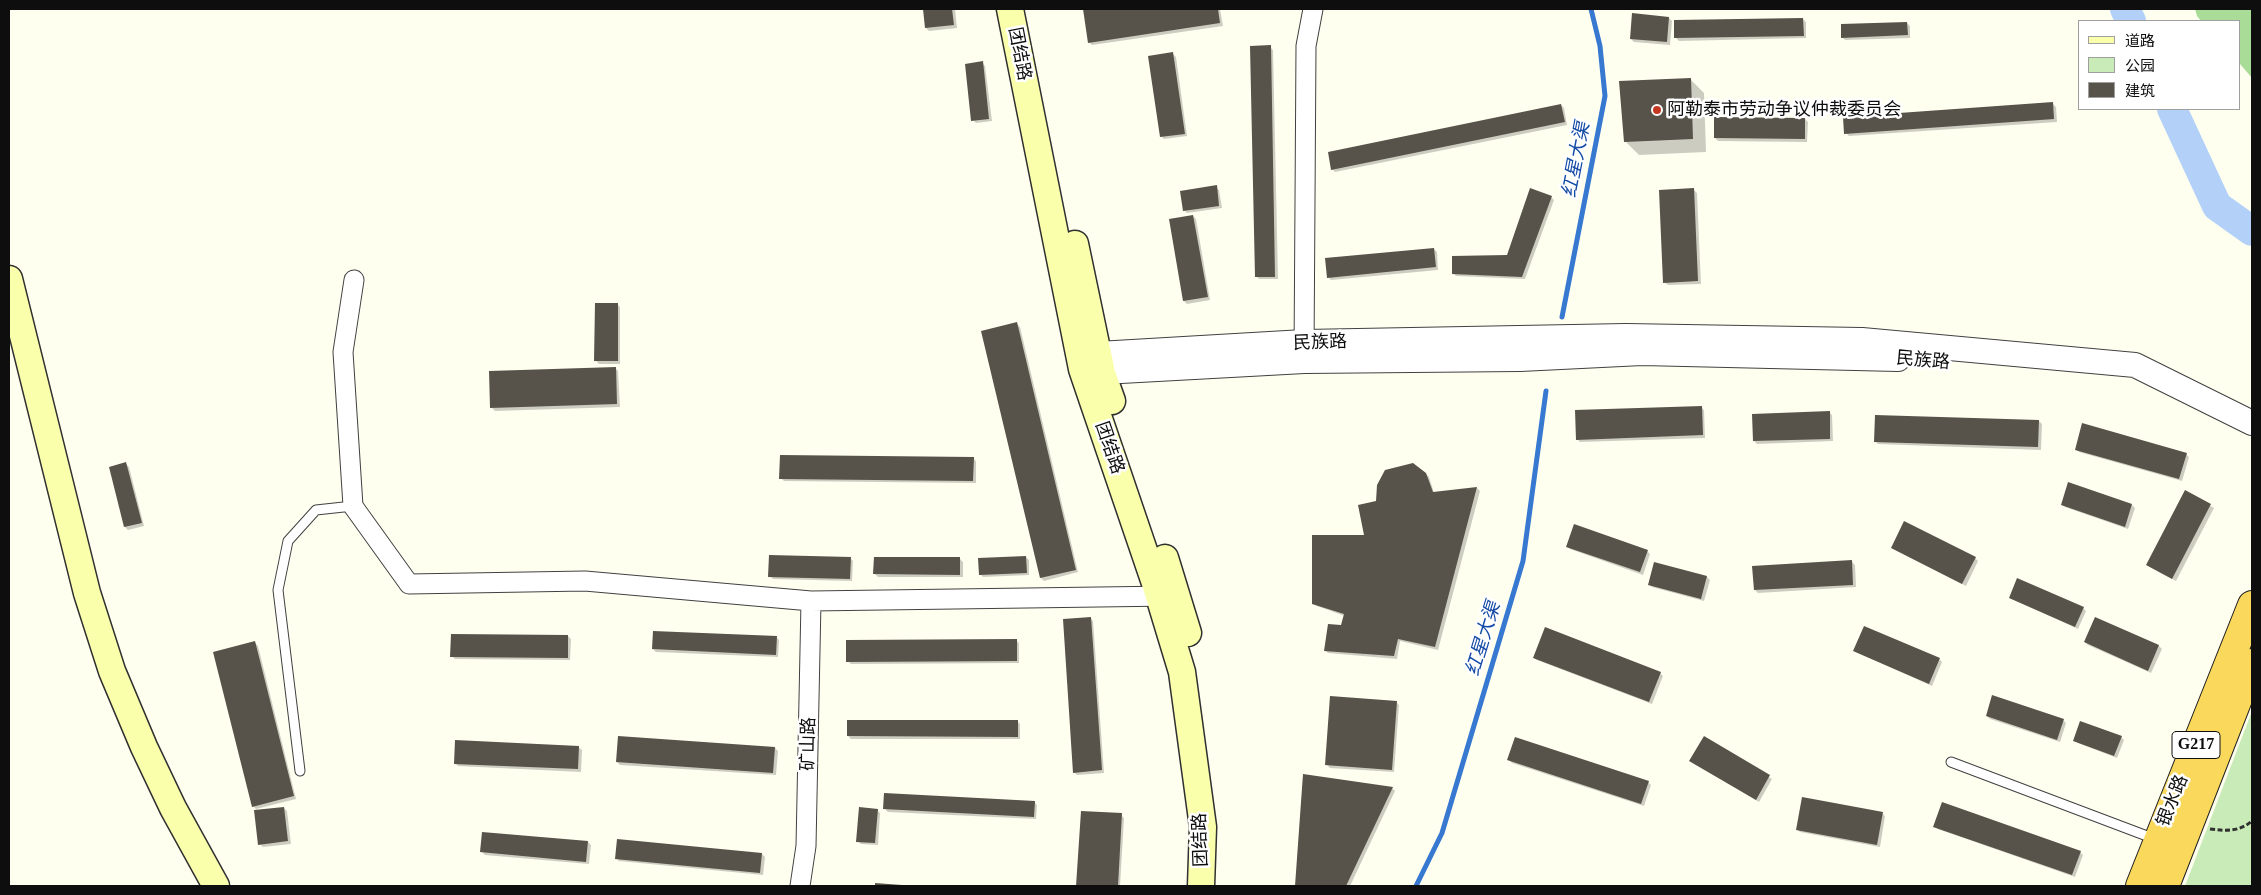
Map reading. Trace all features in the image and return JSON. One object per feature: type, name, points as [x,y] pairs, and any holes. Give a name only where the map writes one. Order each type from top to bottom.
[{"type":"highway","name":"银水路","points":[[2140,886],[2252,605]]},
{"type":"highway","name":"银水路","points":[[2165,886],[2252,663]]},
{"type":"main road","name":"团结路","points":[[1010,9],[1091,363],[1168,596],[1198,668],[1219,826],[1218,886]]},
{"type":"main road","name":"团结路","points":[[1027,9],[1091,363]]},
{"type":"main road","points":[[9,279],[87,593],[112,671],[144,746],[174,808],[216,886]]},
{"type":"main road","points":[[9,348],[60,557],[84,639],[143,781],[200,886]]},
{"type":"main road","name":"团结路","points":[[1168,596],[1182,672],[1203,827],[1201,886]]},
{"type":"street","points":[[1304,352],[1306,46],[1314,9]]},
{"type":"street","points":[[354,280],[343,352],[353,506],[409,584],[586,581],[811,601],[1168,596]]},
{"type":"street","name":"民族路","points":[[1091,363],[1304,352],[1862,340],[2135,365],[2252,424]]},
{"type":"street","name":"民族路","points":[[1582,347],[1642,353],[1881,357],[2130,381],[2252,440]]},
{"type":"street","name":"矿山路","points":[[800,886],[806,846],[811,601]]},
{"type":"lane","points":[[300,771],[278,590],[288,541],[316,510],[353,506]]},
{"type":"lane","points":[[1951,762],[2157,840]]},
{"type":"path","points":[[2207,829],[2229,832],[2246,826],[2252,821]]},
{"type":"green space","points":[[2195,9],[2252,9],[2252,78],[2241,65],[2241,20],[2200,20]]},
{"type":"green space","points":[[2252,711],[2252,886],[2185,886]]},
{"type":"building","points":[[923,9],[952,9],[954,25],[925,28]]},
{"type":"building","points":[[1083,9],[1218,9],[1220,23],[1088,43]]},
{"type":"building","points":[[1632,13],[1669,17],[1667,42],[1630,39]]},
{"type":"building","points":[[1803,18],[1804,36],[1674,38],[1674,20]]},
{"type":"building","points":[[1907,22],[1908,35],[1841,38],[1841,24]]},
{"type":"building","points":[[1271,45],[1275,277],[1255,277],[1250,46]]},
{"type":"building","points":[[1173,52],[1185,134],[1160,137],[1148,56]]},
{"type":"building","points":[[983,61],[989,119],[971,121],[965,64]]},
{"type":"building","name":"阿勒泰市劳动争议仲裁委员会","points":[[1691,78],[1693,139],[1624,142],[1619,81]]},
{"type":"building","points":[[2053,102],[2054,119],[1844,134],[1843,117]]},
{"type":"building","points":[[1561,104],[1565,122],[1331,170],[1328,152]]},
{"type":"building","points":[[1714,117],[1805,118],[1805,139],[1714,138]]},
{"type":"building","points":[[1217,185],[1219,206],[1183,211],[1180,191]]},
{"type":"building","points":[[1530,188],[1552,196],[1522,277],[1452,274],[1452,256],[1507,255]]},
{"type":"building","points":[[1694,188],[1698,281],[1663,283],[1659,190]]},
{"type":"building","points":[[1193,215],[1208,297],[1183,301],[1169,219]]},
{"type":"building","points":[[1434,248],[1436,267],[1327,278],[1325,258]]},
{"type":"building","points":[[595,303],[618,303],[618,361],[594,361]]},
{"type":"building","points":[[1017,322],[1076,570],[1040,578],[981,331]]},
{"type":"building","points":[[616,367],[617,404],[490,408],[489,371]]},
{"type":"building","points":[[1702,406],[1703,435],[1576,440],[1575,410]]},
{"type":"building","points":[[1830,411],[1830,439],[1753,441],[1752,414]]},
{"type":"building","points":[[1875,415],[2039,420],[2038,447],[1874,442]]},
{"type":"building","points":[[2082,423],[2187,453],[2179,479],[2075,450]]},
{"type":"building","points":[[780,455],[974,457],[973,481],[779,479]]},
{"type":"building","points":[[126,462],[142,523],[124,527],[109,467]]},
{"type":"building","points":[[1413,463],[1426,473],[1433,492],[1477,487],[1435,647],[1398,639],[1394,656],[1324,651],[1328,624],[1341,625],[1344,614],[1312,604],[1312,535],[1364,535],[1358,505],[1376,501],[1377,485],[1385,470]]},
{"type":"building","points":[[2068,482],[2132,504],[2125,527],[2061,505]]},
{"type":"building","points":[[2185,490],[2211,504],[2172,579],[2146,565]]},
{"type":"building","points":[[1904,521],[1976,557],[1962,584],[1891,548]]},
{"type":"building","points":[[1574,524],[1648,550],[1640,572],[1566,547]]},
{"type":"building","points":[[769,555],[851,557],[850,579],[768,577]]},
{"type":"building","points":[[1026,556],[1027,573],[979,575],[978,558]]},
{"type":"building","points":[[874,557],[960,557],[960,575],[873,574]]},
{"type":"building","points":[[1852,560],[1853,585],[1754,590],[1752,566]]},
{"type":"building","points":[[1654,562],[1707,576],[1701,599],[1648,585]]},
{"type":"building","points":[[2017,578],[2084,607],[2075,627],[2009,598]]},
{"type":"building","points":[[1091,617],[1102,770],[1073,773],[1063,619]]},
{"type":"building","points":[[2095,617],[2159,645],[2148,671],[2084,642]]},
{"type":"building","points":[[1864,626],[1940,658],[1929,684],[1853,651]]},
{"type":"building","points":[[1545,627],[1661,672],[1649,702],[1533,658]]},
{"type":"building","points":[[653,631],[777,636],[776,655],[652,649]]},
{"type":"building","points":[[451,634],[568,635],[568,658],[450,657]]},
{"type":"building","points":[[1017,639],[1017,661],[846,662],[846,640]]},
{"type":"building","points":[[255,641],[294,796],[252,807],[213,652]]},
{"type":"building","points":[[1992,695],[2064,719],[2057,740],[1986,716]]},
{"type":"building","points":[[1330,696],[1397,701],[1392,770],[1325,765]]},
{"type":"building","points":[[847,720],[1018,720],[1018,737],[847,736]]},
{"type":"building","points":[[2080,721],[2122,736],[2114,756],[2073,741]]},
{"type":"building","points":[[618,736],[775,747],[773,773],[616,762]]},
{"type":"building","points":[[1704,736],[1770,775],[1756,800],[1689,761]]},
{"type":"building","points":[[1515,737],[1649,781],[1641,804],[1507,760]]},
{"type":"building","points":[[455,740],[579,746],[578,769],[454,764]]},
{"type":"building","points":[[1303,774],[1393,787],[1346,886],[1295,886]]},
{"type":"building","points":[[884,793],[1035,801],[1034,817],[883,809]]},
{"type":"building","points":[[1802,797],[1883,812],[1877,845],[1796,830]]},
{"type":"building","points":[[1942,802],[2081,851],[2072,875],[1933,827]]},
{"type":"building","points":[[284,807],[288,841],[258,845],[254,810]]},
{"type":"building","points":[[859,807],[878,809],[875,843],[856,842]]},
{"type":"building","points":[[1081,811],[1122,813],[1118,886],[1076,886]]},
{"type":"building","points":[[482,832],[588,841],[586,862],[480,852]]},
{"type":"building","points":[[617,839],[762,853],[760,873],[615,859]]},
{"type":"building","points":[[875,883],[902,885],[902,886],[875,886]]},
{"type":"waterway","name":"红星大渠","points":[[1562,317],[1605,96],[1600,46],[1591,9]]},
{"type":"waterway","points":[[2125,9],[2130,20]]},
{"type":"waterway","points":[[2172,110],[2217,206],[2252,231]]},
{"type":"waterway","name":"红星大渠","points":[[1416,886],[1442,833],[1523,561],[1546,391]]},
{"type":"place","name":"阿勒泰市劳动争议仲裁委员会","points":[[1657,110]]}]
